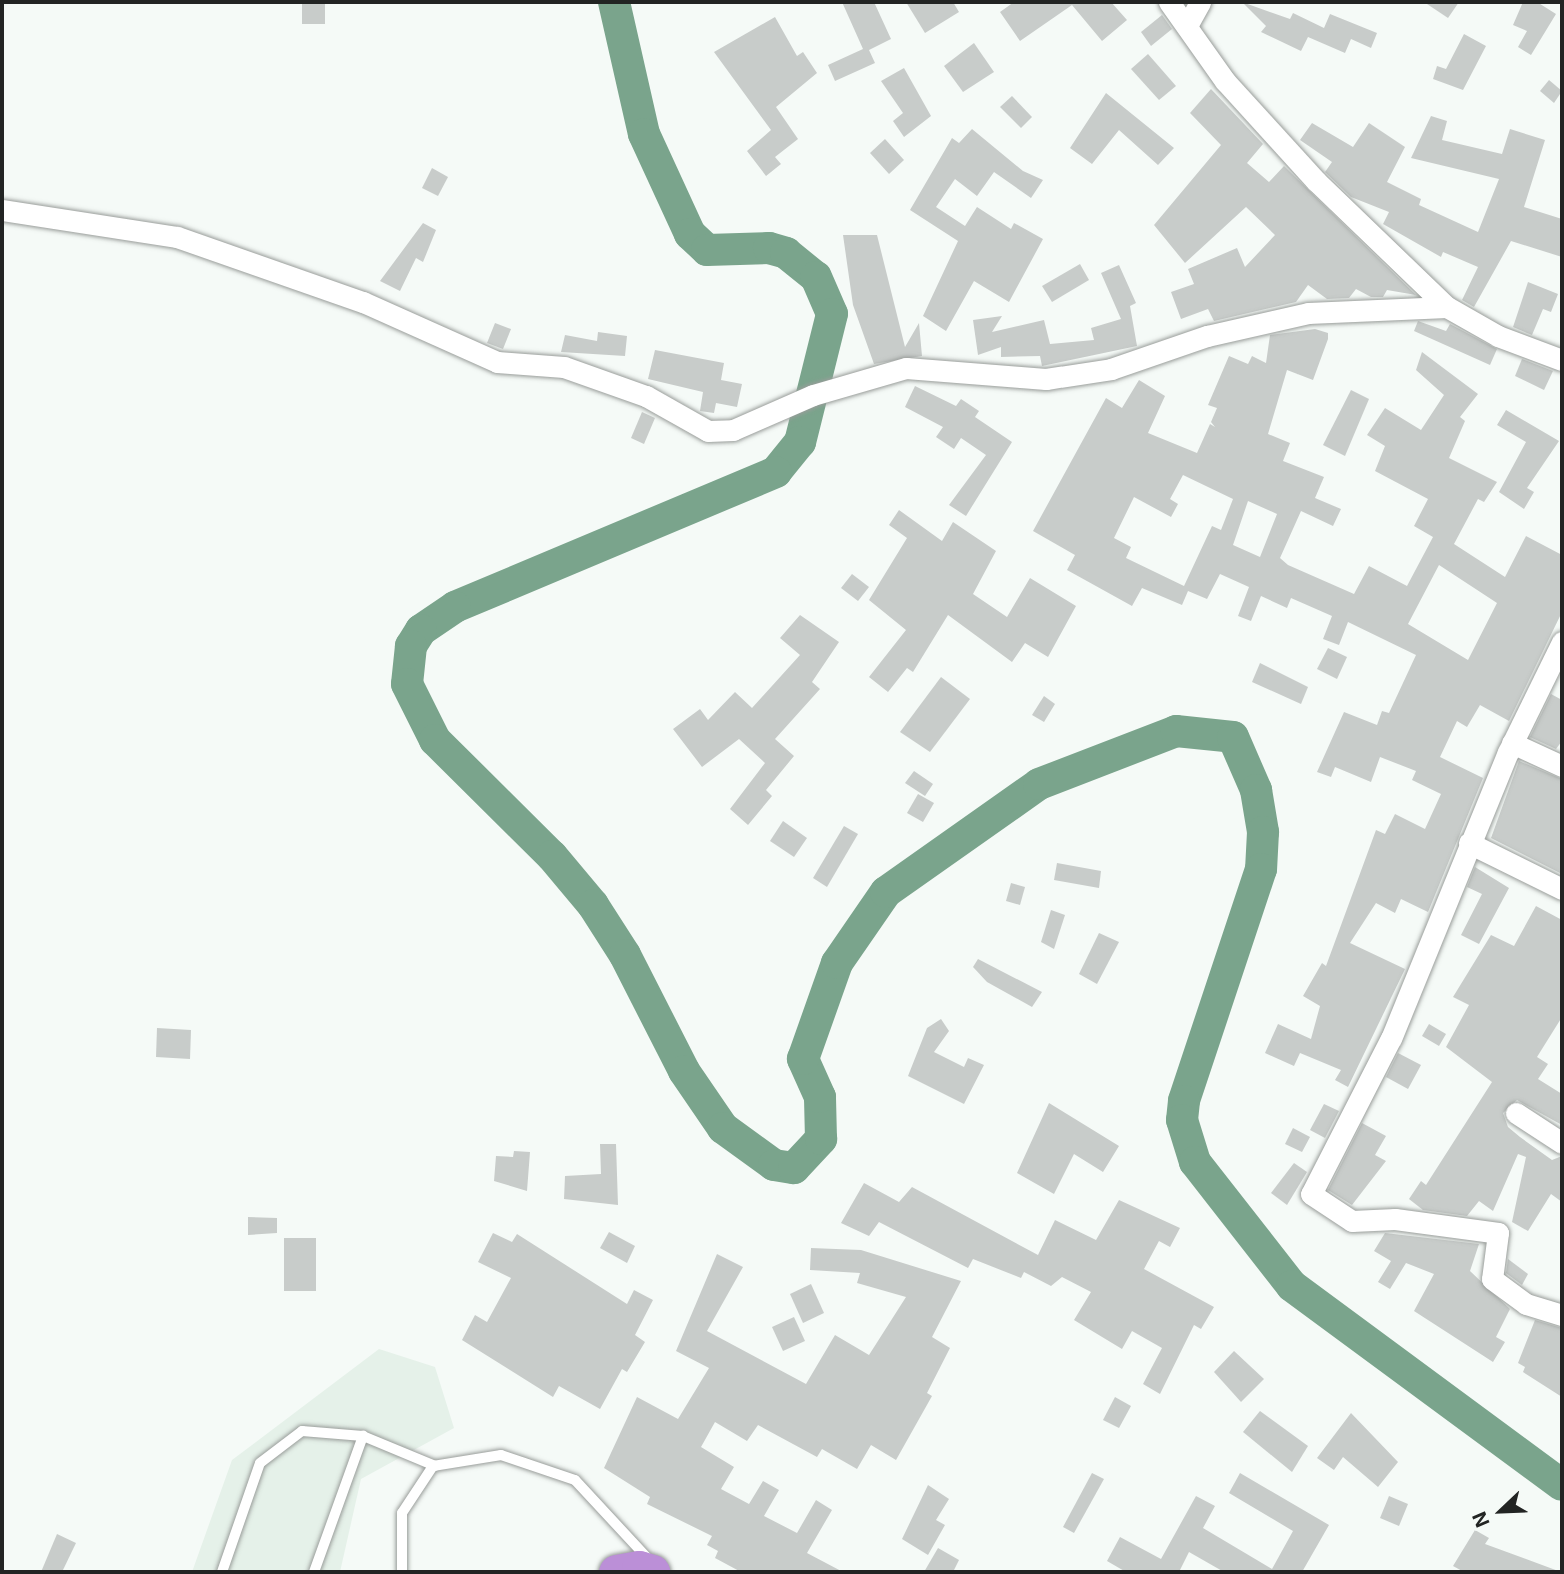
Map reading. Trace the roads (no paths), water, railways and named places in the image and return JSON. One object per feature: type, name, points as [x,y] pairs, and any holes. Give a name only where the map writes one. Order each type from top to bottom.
[{"type":"highway","points":[[617,1572],[639,1568],[652,1572]]},
{"type":"street","points":[[1168,2],[1188,23],[1225,81],[1316,181],[1447,307],[1497,336],[1562,360]]},
{"type":"street","points":[[1188,23],[1200,2]]},
{"type":"street","points":[[2,210],[177,237],[363,302],[496,362],[564,367],[646,396],[708,431],[733,430],[813,395],[906,369],[1046,379],[1111,369],[1207,336],[1308,313],[1447,307]]},
{"type":"street","points":[[1562,642],[1555,676],[1512,743],[1391,1038],[1311,1194],[1352,1221],[1395,1219],[1498,1233],[1492,1279],[1526,1304],[1562,1315]]},
{"type":"street","points":[[1512,743],[1562,765]]},
{"type":"street","points":[[1469,843],[1562,889]]},
{"type":"street","points":[[1516,1113],[1562,1143]]},
{"type":"lane","points":[[222,1572],[260,1463],[302,1432],[363,1436],[435,1466],[501,1455],[575,1480],[661,1572]]},
{"type":"lane","points":[[314,1572],[363,1436]]},
{"type":"lane","points":[[402,1572],[402,1513],[435,1466]]},
{"type":"waterway","points":[[614,2],[644,134],[690,234],[707,250],[769,248],[786,253],[816,277],[832,314],[800,442],[776,472],[455,607],[421,630],[411,646],[407,684],[435,740],[552,856],[593,905],[625,955],[684,1071],[723,1128],[774,1165],[794,1168],[821,1139],[820,1097],[803,1059],[837,963],[886,892],[1039,784],[1176,731],[1233,737],[1256,790],[1263,832],[1261,869],[1184,1101],[1182,1120],[1195,1162],[1292,1286],[1562,1485]]}]
